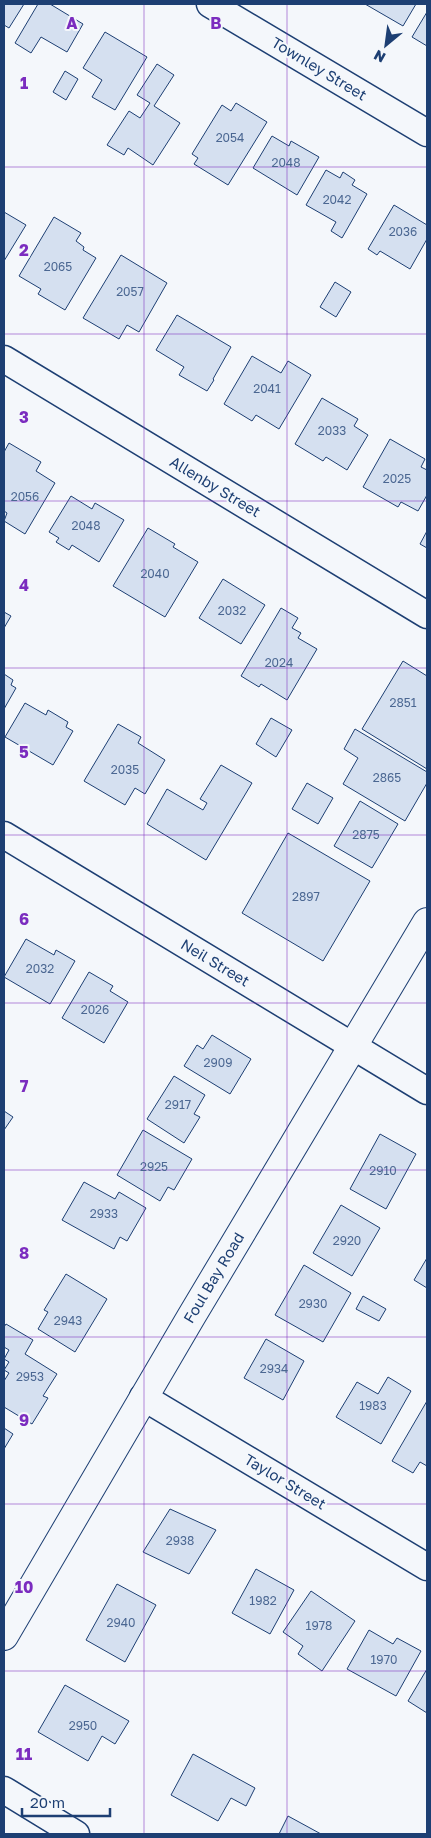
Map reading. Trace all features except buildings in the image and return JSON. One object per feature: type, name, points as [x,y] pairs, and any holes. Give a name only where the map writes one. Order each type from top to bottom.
[{"type":"main road","name":"Foul Bay Road","points":[[4,1636],[143,1397],[427,922]]},
{"type":"street","name":"Townley Street","points":[[210,4],[427,133]]},
{"type":"street","name":"Allenby Street","points":[[4,359],[427,615]]},
{"type":"street","name":"Neil Street","points":[[4,835],[427,1091]]},
{"type":"street","name":"Taylor Street","points":[[143,1397],[427,1567]]},
{"type":"street","points":[[4,1790],[76,1834]]}]
